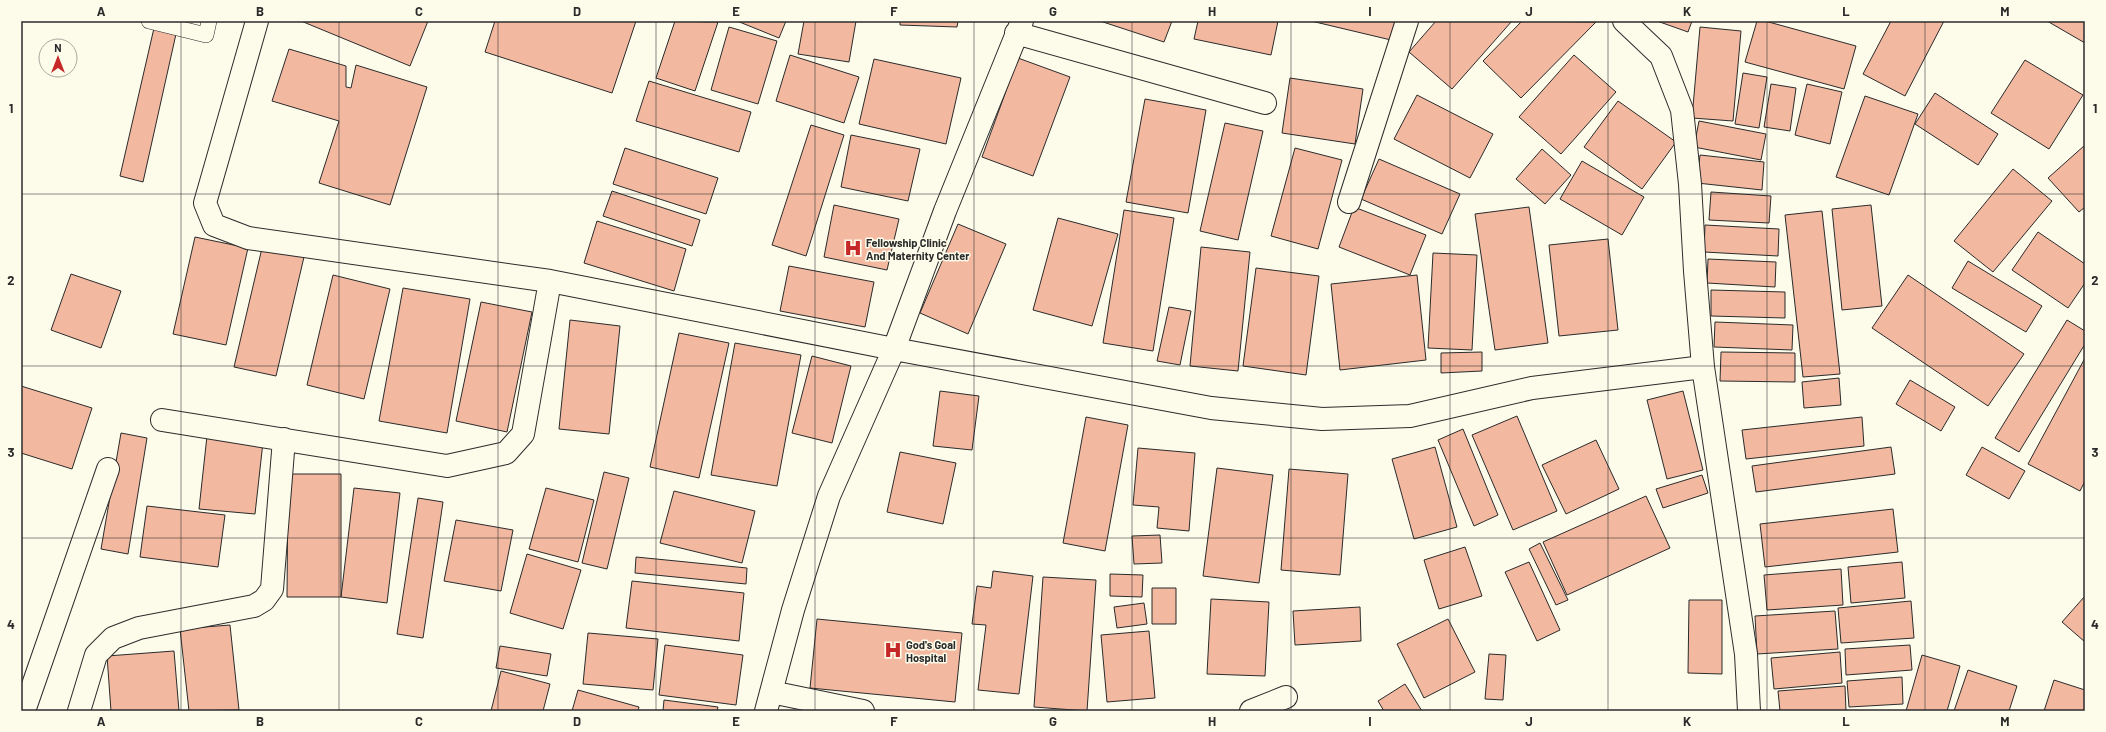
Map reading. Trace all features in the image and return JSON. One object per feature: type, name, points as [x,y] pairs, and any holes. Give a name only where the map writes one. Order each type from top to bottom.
[{"type":"street","points":[[257,21],[205,203],[214,225],[248,238],[550,281],[894,349],[1211,408],[1322,419],[1410,416],[1532,388],[1703,367]]},
{"type":"street","points":[[1349,202],[1406,21]]},
{"type":"street","points":[[1624,21],[1661,56],[1682,110],[1690,184],[1694,271],[1703,367],[1746,654],[1749,711]]},
{"type":"street","points":[[863,711],[769,702],[793,610],[829,496],[894,349],[945,211],[1019,27],[1265,103]]},
{"type":"street","points":[[162,420],[447,466],[506,453],[523,434],[550,281]]},
{"type":"street","points":[[79,711],[96,655],[113,638],[138,628],[254,606],[264,600],[272,589],[284,439]]},
{"type":"street","points":[[24,711],[108,469]]},
{"type":"street","points":[[1250,711],[1286,697]]},
{"type":"lane","points":[[149,21],[206,35],[209,21]]},
{"type":"building","points":[[301,21],[428,21],[410,66]]},
{"type":"building","points":[[495,21],[636,21],[612,93],[485,52]]},
{"type":"building","points":[[675,21],[718,22],[695,91],[656,78]]},
{"type":"building","points":[[737,21],[786,21],[779,38]]},
{"type":"building","points":[[804,21],[856,21],[849,62],[798,54]]},
{"type":"building","points":[[900,21],[958,21],[957,27],[900,25]]},
{"type":"building","points":[[1100,21],[1172,21],[1164,42]]},
{"type":"building","points":[[1198,21],[1278,21],[1271,55],[1194,39]]},
{"type":"building","points":[[1311,21],[1395,21],[1391,40]]},
{"type":"building","points":[[1436,21],[1512,21],[1452,89],[1409,52]]},
{"type":"building","points":[[1522,21],[1596,22],[1521,98],[1483,61]]},
{"type":"building","points":[[1657,21],[1692,21],[1688,32]]},
{"type":"building","points":[[1757,21],[1765,21],[1856,46],[1844,89],[1745,62]]},
{"type":"building","points":[[1891,21],[1944,21],[1905,96],[1863,74]]},
{"type":"building","points":[[2047,21],[2085,21],[2085,43]]},
{"type":"building","points":[[729,27],[777,41],[758,104],[711,90]]},
{"type":"building","points":[[1700,27],[1741,31],[1733,121],[1692,118]]},
{"type":"building","points":[[154,28],[176,34],[143,182],[120,176]]},
{"type":"building","points":[[289,49],[346,66],[346,87],[351,88],[356,65],[427,87],[390,205],[319,183],[339,121],[272,101]]},
{"type":"building","points":[[790,55],[859,77],[844,123],[776,101]]},
{"type":"building","points":[[1574,55],[1616,92],[1561,154],[1519,117]]},
{"type":"building","points":[[1018,58],[1070,77],[1033,176],[982,157]]},
{"type":"building","points":[[874,59],[961,78],[946,144],[859,124]]},
{"type":"building","points":[[2025,60],[2083,95],[2049,149],[1991,113]]},
{"type":"building","points":[[1743,73],[1767,77],[1759,128],[1735,124]]},
{"type":"building","points":[[1290,78],[1363,89],[1355,144],[1282,133]]},
{"type":"building","points":[[649,81],[751,112],[739,152],[636,121]]},
{"type":"building","points":[[1771,84],[1796,88],[1790,131],[1764,127]]},
{"type":"building","points":[[1807,84],[1842,92],[1830,144],[1795,135]]},
{"type":"building","points":[[1935,93],[1998,134],[1978,165],[1915,124]]},
{"type":"building","points":[[1417,95],[1493,134],[1470,178],[1394,139]]},
{"type":"building","points":[[1865,96],[1918,114],[1889,195],[1836,177]]},
{"type":"building","points":[[1145,99],[1206,110],[1188,213],[1126,202]]},
{"type":"building","points":[[1618,101],[1676,142],[1642,189],[1584,147]]},
{"type":"building","points":[[1699,121],[1766,134],[1761,160],[1694,147]]},
{"type":"building","points":[[1225,123],[1263,131],[1238,240],[1200,231]]},
{"type":"building","points":[[811,125],[844,135],[806,256],[772,245]]},
{"type":"building","points":[[851,135],[920,149],[908,201],[841,187]]},
{"type":"building","points":[[2085,145],[2085,207],[2079,212],[2048,178]]},
{"type":"building","points":[[625,148],[718,178],[706,214],[613,184]]},
{"type":"building","points":[[1295,148],[1342,160],[1318,249],[1271,236]]},
{"type":"building","points":[[1542,149],[1571,175],[1545,204],[1516,179]]},
{"type":"building","points":[[1700,155],[1764,162],[1762,190],[1697,183]]},
{"type":"building","points":[[1379,159],[1460,194],[1442,234],[1361,199]]},
{"type":"building","points":[[1582,161],[1644,197],[1622,235],[1560,199]]},
{"type":"building","points":[[2013,169],[2052,201],[1993,272],[1954,241]]},
{"type":"building","points":[[612,191],[700,220],[692,246],[603,216]]},
{"type":"building","points":[[1711,192],[1771,196],[1769,223],[1709,220]]},
{"type":"building","points":[[834,205],[899,219],[887,270],[824,257]]},
{"type":"building","points":[[1871,205],[1882,306],[1842,310],[1832,209]]},
{"type":"building","points":[[1354,207],[1426,235],[1410,275],[1339,247]]},
{"type":"building","points":[[1529,207],[1548,343],[1495,350],[1475,214]]},
{"type":"building","points":[[1124,210],[1174,218],[1153,351],[1103,343]]},
{"type":"building","points":[[1822,211],[1840,374],[1803,377],[1785,215]]},
{"type":"building","points":[[1058,218],[1118,234],[1092,326],[1033,310]]},
{"type":"building","points":[[597,221],[686,249],[674,291],[584,263]]},
{"type":"building","points":[[958,224],[1006,244],[968,334],[920,313]]},
{"type":"building","points":[[1705,225],[1779,229],[1778,256],[1704,252]]},
{"type":"building","points":[[2038,232],[2085,264],[2085,283],[2068,308],[2012,270]]},
{"type":"building","points":[[195,237],[248,248],[226,345],[173,334]]},
{"type":"building","points":[[1608,239],[1618,330],[1559,336],[1549,245]]},
{"type":"building","points":[[1201,247],[1250,252],[1238,371],[1190,366]]},
{"type":"building","points":[[262,248],[304,257],[276,376],[234,367]]},
{"type":"building","points":[[1433,253],[1477,255],[1472,350],[1428,348]]},
{"type":"building","points":[[1708,259],[1776,262],[1775,287],[1707,283]]},
{"type":"building","points":[[1968,261],[2042,306],[2026,332],[1952,288]]},
{"type":"building","points":[[789,266],[874,282],[865,327],[780,311]]},
{"type":"building","points":[[1256,268],[1319,276],[1306,375],[1243,366]]},
{"type":"building","points":[[71,274],[121,291],[101,348],[51,330]]},
{"type":"building","points":[[333,275],[390,289],[364,399],[307,385]]},
{"type":"building","points":[[1417,275],[1426,360],[1340,370],[1331,284]]},
{"type":"building","points":[[1908,275],[2024,354],[1988,406],[1872,328]]},
{"type":"building","points":[[403,288],[470,299],[447,433],[379,421]]},
{"type":"building","points":[[1711,290],[1785,292],[1785,318],[1711,316]]},
{"type":"building","points":[[481,302],[532,312],[507,432],[456,421]]},
{"type":"building","points":[[1169,307],[1191,311],[1180,365],[1157,361]]},
{"type":"building","points":[[570,320],[620,326],[609,434],[559,429]]},
{"type":"building","points":[[2067,320],[2085,331],[2085,344],[2019,452],[1995,438]]},
{"type":"building","points":[[1715,322],[1793,325],[1792,350],[1714,347]]},
{"type":"building","points":[[679,333],[729,343],[699,478],[650,467]]},
{"type":"building","points":[[735,343],[801,355],[777,486],[711,475]]},
{"type":"building","points":[[1482,352],[1482,371],[1441,373],[1441,353]]},
{"type":"building","points":[[1721,352],[1795,353],[1795,382],[1720,381]]},
{"type":"building","points":[[812,356],[851,366],[832,443],[792,433]]},
{"type":"building","points":[[2085,358],[2085,481],[2080,491],[2028,464]]},
{"type":"building","points":[[1839,378],[1841,405],[1804,408],[1802,382]]},
{"type":"building","points":[[1910,380],[1955,407],[1941,431],[1896,404]]},
{"type":"building","points":[[21,386],[92,408],[72,469],[21,453]]},
{"type":"building","points":[[940,391],[979,396],[972,450],[933,446]]},
{"type":"building","points":[[1683,391],[1703,470],[1667,479],[1647,400]]},
{"type":"building","points":[[1517,416],[1557,511],[1513,530],[1472,435]]},
{"type":"building","points":[[1086,417],[1128,425],[1105,551],[1063,543]]},
{"type":"building","points":[[1862,417],[1864,446],[1746,459],[1742,430]]},
{"type":"building","points":[[1463,429],[1498,515],[1474,526],[1438,440]]},
{"type":"building","points":[[121,433],[147,438],[128,554],[101,549]]},
{"type":"building","points":[[207,436],[263,442],[255,514],[199,509]]},
{"type":"building","points":[[1596,440],[1619,489],[1566,514],[1542,465]]},
{"type":"building","points":[[1435,447],[1457,527],[1414,539],[1392,459]]},
{"type":"building","points":[[1891,447],[1895,474],[1756,492],[1752,466]]},
{"type":"building","points":[[1982,447],[2025,471],[2009,499],[1966,475]]},
{"type":"building","points":[[1138,448],[1195,453],[1189,531],[1157,528],[1159,507],[1133,505]]},
{"type":"building","points":[[900,452],[956,463],[943,524],[887,512]]},
{"type":"building","points":[[1217,468],[1273,475],[1259,583],[1203,576]]},
{"type":"building","points":[[1289,469],[1348,474],[1340,575],[1281,570]]},
{"type":"building","points":[[604,472],[629,478],[607,569],[582,563]]},
{"type":"building","points":[[288,474],[341,474],[341,597],[287,597]]},
{"type":"building","points":[[1702,475],[1708,493],[1663,508],[1656,489]]},
{"type":"building","points":[[354,488],[400,493],[387,603],[341,597]]},
{"type":"building","points":[[546,488],[594,500],[578,562],[529,549]]},
{"type":"building","points":[[674,491],[755,511],[742,563],[660,543]]},
{"type":"building","points":[[1646,496],[1670,548],[1567,595],[1543,542]]},
{"type":"building","points":[[418,498],[443,502],[423,638],[397,634]]},
{"type":"building","points":[[147,506],[225,515],[218,567],[140,557]]},
{"type":"building","points":[[1893,509],[1898,552],[1765,567],[1760,524]]},
{"type":"building","points":[[456,520],[513,530],[501,591],[444,581]]},
{"type":"building","points":[[1160,535],[1162,563],[1134,564],[1132,536]]},
{"type":"building","points":[[1540,543],[1568,600],[1556,605],[1529,549]]},
{"type":"building","points":[[1465,547],[1482,596],[1439,609],[1424,560]]},
{"type":"building","points":[[527,554],[581,570],[563,629],[510,613]]},
{"type":"building","points":[[636,557],[747,568],[746,584],[635,573]]},
{"type":"building","points":[[1529,562],[1560,630],[1537,641],[1505,572]]},
{"type":"building","points":[[1902,562],[1905,598],[1851,603],[1848,567]]},
{"type":"building","points":[[1841,569],[1843,605],[1767,610],[1764,575]]},
{"type":"building","points":[[993,571],[1033,576],[1019,694],[978,690],[986,625],[972,624],[977,586],[991,588]]},
{"type":"building","points":[[1110,574],[1143,575],[1142,597],[1110,596]]},
{"type":"building","points":[[1043,577],[1096,580],[1087,711],[1034,707]]},
{"type":"building","points":[[632,581],[744,593],[739,641],[626,628]]},
{"type":"building","points":[[1152,588],[1176,588],[1176,624],[1152,624]]},
{"type":"building","points":[[2085,596],[2085,642],[2062,622]]},
{"type":"building","points":[[1211,599],[1269,602],[1265,676],[1207,674]]},
{"type":"building","points":[[1689,600],[1722,600],[1722,674],[1688,673]]},
{"type":"building","points":[[1911,601],[1914,638],[1841,643],[1838,608]]},
{"type":"building","points":[[1144,603],[1147,624],[1117,628],[1114,607]]},
{"type":"building","points":[[1360,607],[1361,641],[1295,645],[1293,611]]},
{"type":"building","points":[[1835,611],[1838,649],[1757,654],[1755,616]]},
{"type":"building","points":[[817,619],[962,633],[955,702],[810,688]]},
{"type":"building","points":[[1448,619],[1475,672],[1424,698],[1397,644]]},
{"type":"building","points":[[230,625],[239,710],[189,711],[180,629]]},
{"type":"building","points":[[1149,631],[1155,698],[1107,702],[1101,635]]},
{"type":"building","points":[[588,633],[658,639],[653,690],[583,684]]},
{"type":"building","points":[[665,645],[743,655],[736,705],[659,695]]},
{"type":"building","points":[[1910,645],[1912,670],[1846,675],[1845,649]]},
{"type":"building","points":[[500,646],[551,654],[547,676],[496,668]]},
{"type":"building","points":[[174,651],[179,711],[111,711],[107,656]]},
{"type":"building","points":[[1840,652],[1842,683],[1774,689],[1771,658]]},
{"type":"building","points":[[1489,654],[1506,655],[1503,700],[1485,699]]},
{"type":"building","points":[[1922,655],[1960,666],[1947,711],[1906,711]]},
{"type":"building","points":[[1968,670],[2017,686],[2009,711],[1954,711]]},
{"type":"building","points":[[501,671],[550,684],[543,711],[491,711]]},
{"type":"building","points":[[1902,677],[1903,704],[1849,707],[1847,681]]},
{"type":"building","points":[[2054,680],[2085,690],[2085,711],[2044,711]]},
{"type":"building","points":[[1405,684],[1422,711],[1384,711],[1378,701]]},
{"type":"building","points":[[1845,686],[1846,711],[1780,711],[1778,691]]},
{"type":"building","points":[[578,690],[639,707],[638,711],[572,711]]},
{"type":"building","points":[[664,700],[718,707],[717,711],[663,711]]},
{"type":"place","name":"Fellowship Clinic And Maternity Center","points":[[853,248]]},
{"type":"place","name":"God's Goal Hospital","points":[[893,650]]}]
